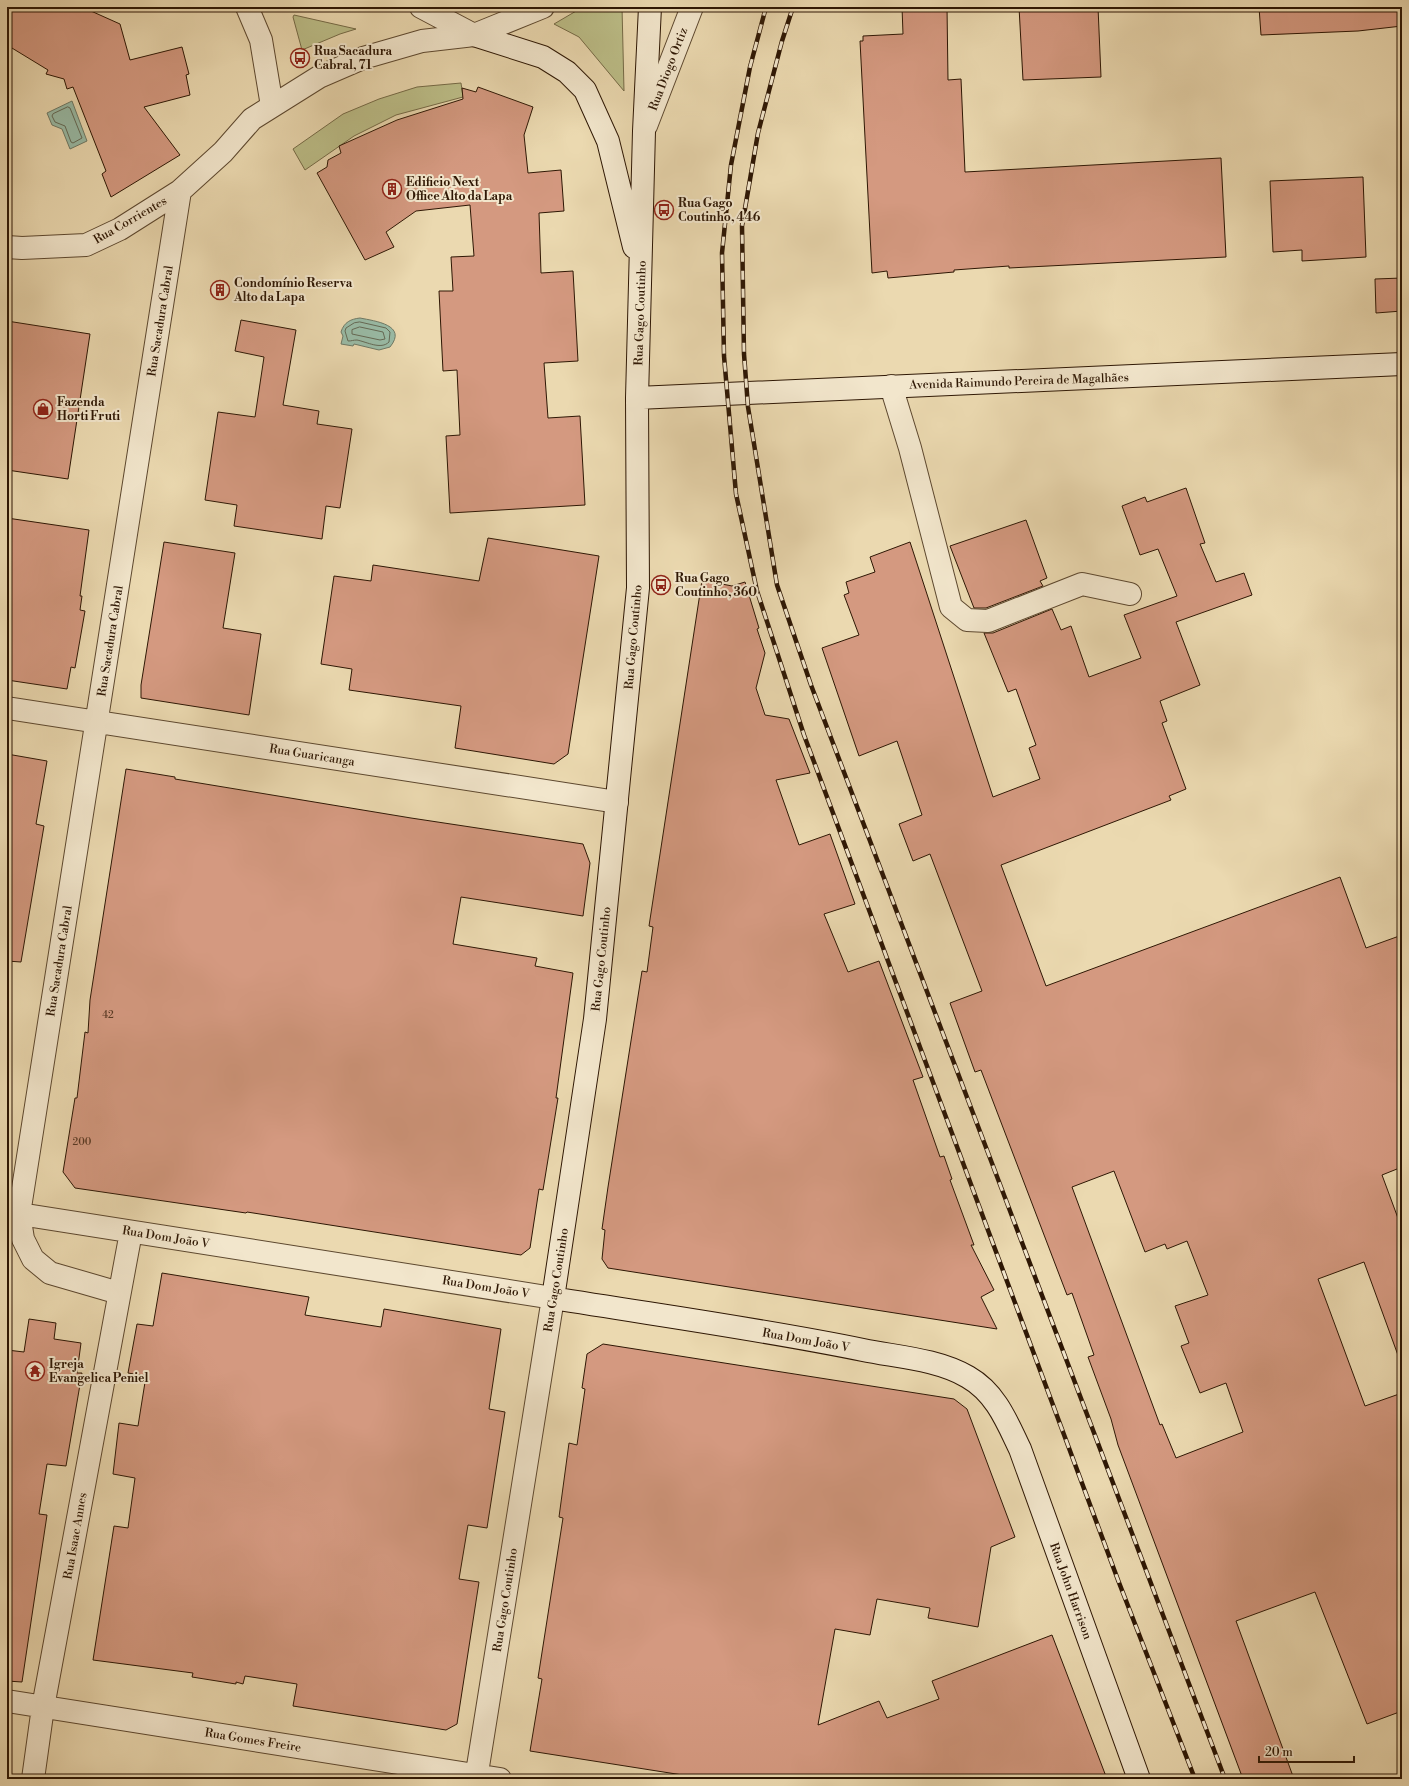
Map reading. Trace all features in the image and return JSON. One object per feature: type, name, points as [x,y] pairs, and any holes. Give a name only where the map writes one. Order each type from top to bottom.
[{"type":"street","points":[[246,7],[261,40],[272,106]]},
{"type":"street","points":[[421,7],[474,35],[544,57],[567,72],[585,90],[608,141],[641,275]]},
{"type":"street","points":[[180,192],[223,152],[252,119],[319,77],[363,58],[422,40],[474,35],[543,7]]},
{"type":"street","name":"Rua Gago Coutinho","points":[[476,1777],[553,1298],[595,1019],[617,802],[638,588],[637,398],[644,131],[650,7]]},
{"type":"street","name":"Rua Diogo Ortiz","points":[[644,131],[692,7]]},
{"type":"street","name":"Rua Corrientes","points":[[7,247],[22,248],[86,245],[120,229],[180,192]]},
{"type":"street","name":"Rua Sacadura Cabral","points":[[13,1213],[97,722],[180,192]]},
{"type":"street","name":"Avenida Raimundo Pereira de Magalhães","points":[[637,398],[1402,364]]},
{"type":"street","points":[[891,386],[910,448],[950,607],[967,620],[988,621],[1082,584],[1130,594]]},
{"type":"street","name":"Rua Guaricanga","points":[[7,708],[617,802]]},
{"type":"street","points":[[13,1213],[33,1259],[50,1273],[119,1293]]},
{"type":"street","name":"Rua Dom João V","points":[[13,1213],[838,1344],[943,1366],[968,1377],[980,1386],[999,1406]]},
{"type":"street","name":"Rua Isaac Annes","points":[[33,1779],[43,1707],[131,1232]]},
{"type":"street","name":"Rua John Harrison","points":[[999,1406],[1020,1449],[1138,1779]]},
{"type":"street","name":"Rua Gomes Freire","points":[[7,1701],[476,1777],[500,1779]]},
{"type":"green space","points":[[583,7],[622,7],[624,91],[579,37],[554,24]]},
{"type":"green space","points":[[294,15],[356,29],[302,50],[293,17]]},
{"type":"green space","points":[[461,83],[463,97],[396,115],[354,136],[305,170],[293,149],[343,114],[379,99],[417,87]]},
{"type":"water","points":[[72,101],[87,141],[70,149],[62,129],[52,125],[47,113]]},
{"type":"water","points":[[360,318],[387,325],[392,329],[395,334],[394,340],[390,347],[379,350],[354,344],[353,346],[341,344],[343,336],[341,332],[346,323]]},
{"type":"building","points":[[7,7],[82,7],[120,24],[130,60],[182,47],[189,74],[186,75],[190,95],[144,107],[180,155],[111,197],[102,174],[106,171],[73,87],[67,89],[64,79],[46,74],[48,70],[7,45]]},
{"type":"building","points":[[902,7],[947,7],[948,80],[961,79],[965,172],[1221,158],[1226,257],[1009,268],[1009,266],[954,270],[954,272],[888,278],[887,271],[872,273],[860,41],[863,41],[863,36],[903,34]]},
{"type":"building","points":[[1019,7],[1098,7],[1101,77],[1023,80]]},
{"type":"building","points":[[1259,7],[1402,7],[1402,26],[1358,31],[1261,35]]},
{"type":"building","points":[[478,87],[533,107],[524,135],[528,173],[561,170],[564,211],[539,213],[541,273],[573,271],[578,361],[544,363],[548,418],[580,416],[585,505],[450,513],[446,436],[460,435],[457,370],[443,371],[439,291],[453,291],[451,257],[474,256],[470,205],[416,211],[386,232],[394,247],[365,260],[317,173],[327,167],[328,160],[341,153],[339,146],[397,120],[463,99],[462,88],[476,92]]},
{"type":"building","points":[[1363,177],[1366,257],[1302,261],[1302,250],[1273,252],[1270,181]]},
{"type":"building","points":[[1402,278],[1402,311],[1376,313],[1375,279]]},
{"type":"building","points":[[241,320],[296,330],[283,405],[319,411],[317,424],[352,429],[340,508],[326,506],[322,539],[234,526],[237,505],[205,500],[218,412],[255,417],[264,357],[235,351]]},
{"type":"building","name":"Fazenda Horti Fruti","points":[[7,321],[90,334],[68,479],[7,470]]},
{"type":"building","points":[[1186,488],[1205,543],[1200,544],[1216,582],[1244,573],[1252,595],[1176,622],[1200,685],[1160,701],[1167,721],[1162,723],[1186,789],[1169,796],[1171,800],[1001,865],[1046,986],[1340,877],[1366,948],[1402,935],[1402,1167],[1382,1175],[1402,1229],[1402,1358],[1399,1358],[1364,1262],[1318,1279],[1365,1406],[1402,1393],[1402,1711],[1367,1724],[1315,1592],[1236,1621],[1294,1779],[1243,1779],[1118,1445],[1111,1419],[1088,1357],[1094,1355],[1072,1293],[1067,1295],[981,1070],[975,1072],[950,1003],[982,991],[930,854],[913,861],[899,824],[922,815],[897,741],[859,756],[822,648],[859,635],[844,595],[849,593],[846,582],[875,572],[870,557],[910,542],[993,797],[1040,779],[1029,748],[1036,745],[1016,689],[1008,692],[984,633],[993,633],[1052,609],[1061,630],[1071,626],[1089,677],[1141,658],[1124,615],[1177,596],[1158,549],[1140,555],[1122,506],[1145,497],[1147,502]],"holes":[[[1114,1171],[1145,1252],[1165,1244],[1167,1249],[1187,1241],[1208,1295],[1175,1306],[1189,1343],[1181,1346],[1200,1393],[1226,1383],[1243,1432],[1176,1458],[1162,1424],[1160,1425],[1072,1187]]]},
{"type":"building","points":[[7,518],[89,530],[80,596],[82,596],[80,610],[85,611],[75,668],[71,667],[67,689],[7,680]]},
{"type":"building","points":[[1026,520],[1047,578],[1040,581],[1043,586],[986,608],[974,608],[950,546]]},
{"type":"building","points":[[488,538],[599,556],[568,754],[554,764],[455,748],[461,706],[349,690],[352,669],[321,664],[334,576],[371,581],[373,565],[479,581]]},
{"type":"building","points":[[164,542],[235,553],[223,628],[261,634],[249,715],[141,698],[141,685]]},
{"type":"building","points":[[702,580],[732,586],[745,582],[765,653],[756,688],[765,715],[789,719],[810,773],[776,780],[799,845],[830,834],[855,904],[824,914],[848,972],[879,961],[923,1077],[913,1080],[940,1157],[944,1156],[952,1179],[950,1180],[974,1245],[971,1245],[994,1290],[981,1297],[997,1329],[608,1268],[602,1259],[605,1230],[602,1229],[608,1187],[642,971],[647,972],[653,927],[649,926]]},
{"type":"building","points":[[7,754],[47,761],[36,824],[44,826],[21,962],[7,961]]},
{"type":"building","points":[[126,769],[175,777],[175,779],[411,818],[583,844],[590,863],[583,916],[461,897],[453,944],[537,958],[535,966],[573,973],[556,1098],[558,1098],[543,1190],[539,1189],[530,1248],[521,1255],[247,1212],[75,1188],[63,1172],[75,1098],[77,1098],[85,1032],[88,1033],[90,1000]]},
{"type":"building","points":[[162,1273],[309,1297],[305,1315],[381,1327],[384,1309],[501,1329],[489,1409],[505,1412],[487,1528],[468,1525],[459,1579],[479,1582],[457,1724],[446,1730],[293,1706],[297,1684],[245,1676],[243,1684],[236,1682],[236,1684],[192,1677],[193,1673],[93,1660],[114,1526],[128,1528],[135,1478],[113,1474],[119,1423],[138,1426],[146,1376],[128,1373],[137,1324],[153,1326]]},
{"type":"building","points":[[29,1319],[56,1323],[54,1339],[81,1343],[77,1373],[82,1373],[66,1466],[47,1464],[39,1514],[47,1515],[22,1682],[7,1681],[7,1350],[24,1352]]},
{"type":"building","points":[[603,1344],[954,1399],[967,1409],[1015,1537],[991,1547],[978,1627],[928,1618],[930,1608],[877,1599],[870,1635],[835,1629],[818,1725],[879,1701],[887,1718],[939,1699],[932,1681],[1052,1635],[1107,1779],[708,1779],[530,1751],[542,1679],[538,1678],[563,1518],[559,1517],[569,1443],[577,1445],[585,1389],[582,1388],[587,1354]]},
{"type":"railway","points":[[766,7],[750,67],[731,165],[722,253],[724,356],[736,494],[757,591],[804,735],[1118,1580],[1195,1779]]},
{"type":"railway","points":[[793,7],[782,41],[758,133],[742,226],[744,354],[748,407],[777,585],[811,685],[1225,1779]]},
{"type":"place","name":"Rua Sacadura Cabral, 71","points":[[300,58]]},
{"type":"place","name":"Edificio Next Office Alto da Lapa","points":[[392,189]]},
{"type":"place","name":"Rua Gago Coutinho, 446","points":[[664,210]]},
{"type":"place","name":"Condomínio Reserva Alto da Lapa","points":[[220,290]]},
{"type":"place","name":"Fazenda Horti Fruti","points":[[43,409]]},
{"type":"place","name":"Rua Gago Coutinho, 360","points":[[661,585]]},
{"type":"place","name":"Igreja Evangelica Peniel","points":[[35,1371]]}]
